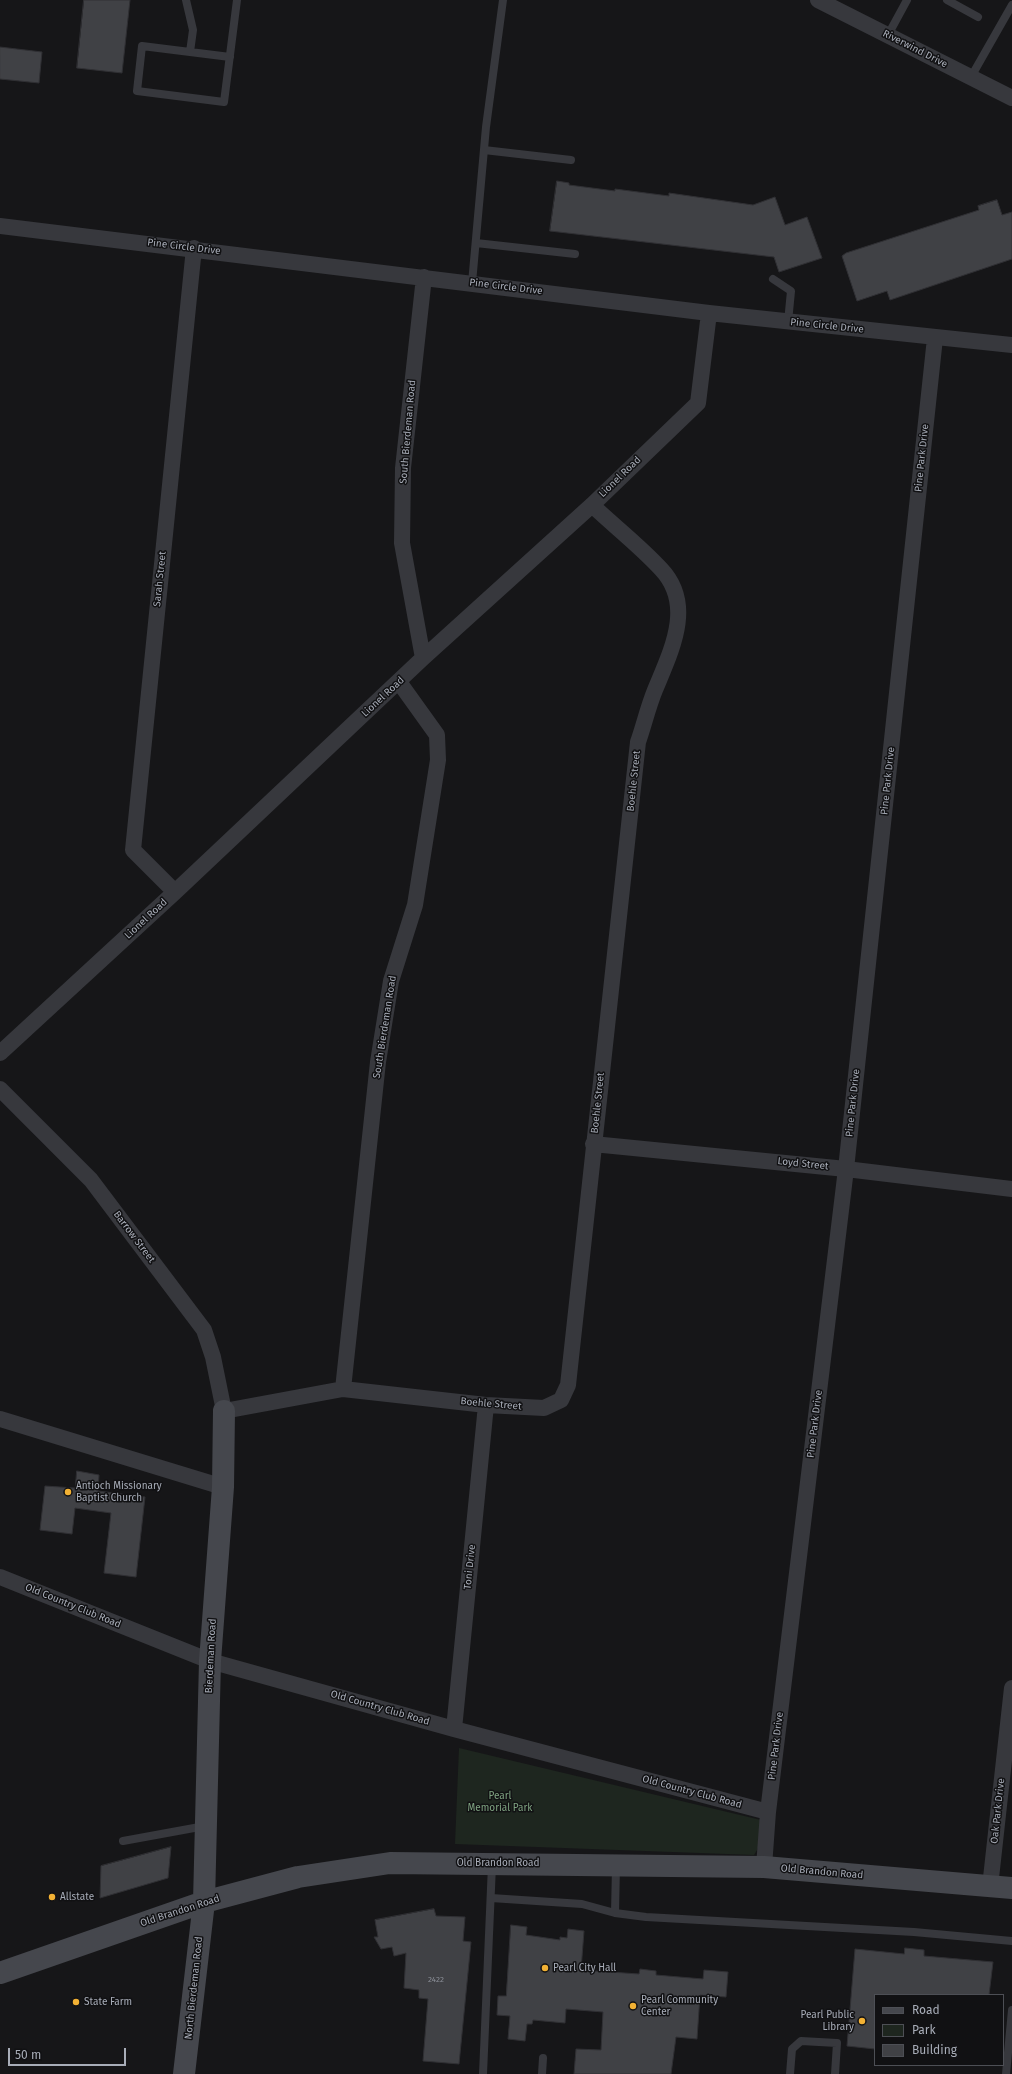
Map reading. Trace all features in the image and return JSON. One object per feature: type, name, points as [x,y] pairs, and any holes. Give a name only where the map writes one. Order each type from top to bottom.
[{"type":"street","name":"Riverwind Drive","points":[[818,0],[1012,98]]},
{"type":"street","name":"Pine Circle Drive","points":[[0,226],[194,248],[709,313],[1012,345]]},
{"type":"street","name":"Sarah Street","points":[[175,892],[133,850],[194,248]]},
{"type":"street","name":"South Bierdeman Road","points":[[423,658],[402,543],[403,468],[424,277]]},
{"type":"street","name":"Lionel Road","points":[[0,1053],[175,892],[423,658],[592,505],[698,403],[709,313]]},
{"type":"street","name":"Pine Park Drive","points":[[764,1867],[768,1812],[846,1168],[935,338]]},
{"type":"street","name":"Boehle Street","points":[[224,1411],[343,1389],[486,1405],[544,1408],[561,1400],[568,1385],[593,1144],[638,742],[654,692],[675,641],[679,617],[676,591],[662,569],[592,505]]},
{"type":"street","name":"South Bierdeman Road","points":[[343,1389],[378,1062],[391,982],[415,905],[438,760],[437,735],[399,682]]},
{"type":"street","name":"Barrow Street","points":[[0,1089],[91,1180],[204,1330],[213,1357],[224,1411]]},
{"type":"street","name":"Loyd Street","points":[[593,1144],[846,1168],[1012,1189]]},
{"type":"street","name":"Toni Drive","points":[[454,1729],[486,1405]]},
{"type":"street","name":"Bierdeman Road","points":[[204,1902],[210,1661],[223,1487],[224,1411]]},
{"type":"street","points":[[0,1419],[223,1487]]},
{"type":"street","name":"Old Country Club Road","points":[[0,1577],[210,1661],[454,1729],[768,1812]]},
{"type":"street","name":"Oak Park Drive","points":[[990,1887],[1012,1688]]},
{"type":"street","name":"Old Brandon Road","points":[[0,1973],[204,1902],[298,1877],[390,1863],[764,1867],[1012,1888]]},
{"type":"street","name":"North Bierdeman Road","points":[[184,2074],[204,1902]]},
{"type":"lane","points":[[186,0],[193,30],[190,52]]},
{"type":"lane","points":[[230,57],[142,46],[137,90],[224,102],[230,57],[237,0]]},
{"type":"lane","points":[[472,283],[484,150],[503,0]]},
{"type":"lane","points":[[888,35],[907,0]]},
{"type":"lane","points":[[947,0],[978,17]]},
{"type":"lane","points":[[971,77],[1012,5]]},
{"type":"lane","points":[[484,150],[571,160]]},
{"type":"lane","points":[[476,242],[575,254]]},
{"type":"lane","points":[[773,279],[791,291],[788,322]]},
{"type":"lane","points":[[123,1841],[206,1826]]},
{"type":"lane","points":[[483,2074],[492,1863]]},
{"type":"lane","points":[[615,1913],[616,1865]]},
{"type":"lane","points":[[491,1898],[582,1904],[615,1913],[646,1917],[836,1927],[1012,1941]]},
{"type":"lane","points":[[1006,2074],[1012,2010]]},
{"type":"lane","points":[[790,2074],[792,2050],[801,2041],[837,2043],[835,2074]]},
{"type":"lane","points":[[542,2074],[543,2058]]},
{"type":"green space","name":"Pearl Memorial Park","points":[[459,1748],[761,1820],[762,1842],[754,1855],[455,1844]]},
{"type":"building","points":[[84,0],[130,0],[122,73],[77,68]]},
{"type":"building","points":[[0,47],[42,52],[39,83],[0,79]]},
{"type":"building","points":[[557,181],[569,183],[569,185],[615,191],[615,189],[669,196],[669,193],[753,205],[775,197],[785,225],[807,217],[822,258],[779,272],[774,257],[550,231]]},
{"type":"building","points":[[997,200],[1002,215],[1012,212],[1012,259],[890,300],[887,291],[857,301],[842,256],[846,253],[979,210],[978,206]]},
{"type":"building","name":"Antioch Missionary Baptist Church","points":[[77,1471],[99,1475],[98,1491],[145,1497],[136,1577],[104,1573],[111,1513],[75,1508],[72,1534],[40,1530],[45,1486],[75,1488]]},
{"type":"building","points":[[171,1847],[168,1878],[100,1898],[101,1866]]},
{"type":"building","points":[[434,1909],[436,1916],[465,1917],[463,1941],[471,1942],[459,2064],[423,2061],[428,1999],[419,1998],[419,1990],[404,1988],[406,1953],[394,1956],[392,1947],[381,1949],[374,1937],[378,1937],[375,1920]]},
{"type":"building","points":[[511,1925],[527,1927],[526,1935],[560,1940],[560,1937],[567,1938],[568,1929],[584,1931],[581,1970],[639,1974],[640,1969],[656,1971],[656,1975],[703,1979],[704,1970],[728,1972],[726,1997],[700,1995],[697,2039],[676,2037],[671,2074],[574,2074],[576,2049],[601,2050],[603,2012],[566,2009],[565,2023],[533,2020],[532,2024],[527,2024],[525,2041],[508,2039],[510,2016],[497,2015],[498,1996],[506,1996]]},
{"type":"building","name":"Pearl Public Library","points":[[905,1948],[924,1950],[924,1956],[993,1962],[989,1994],[874,1994],[874,2049],[847,2046],[855,1949],[904,1954]]},
{"type":"place","name":"Antioch Missionary Baptist Church","points":[[68,1492]]},
{"type":"place","name":"Allstate","points":[[52,1897]]},
{"type":"place","name":"Pearl City Hall","points":[[545,1968]]},
{"type":"place","name":"State Farm","points":[[76,2002]]},
{"type":"place","name":"Pearl Community Center","points":[[633,2006]]},
{"type":"place","name":"Pearl Public Library","points":[[862,2021]]}]
